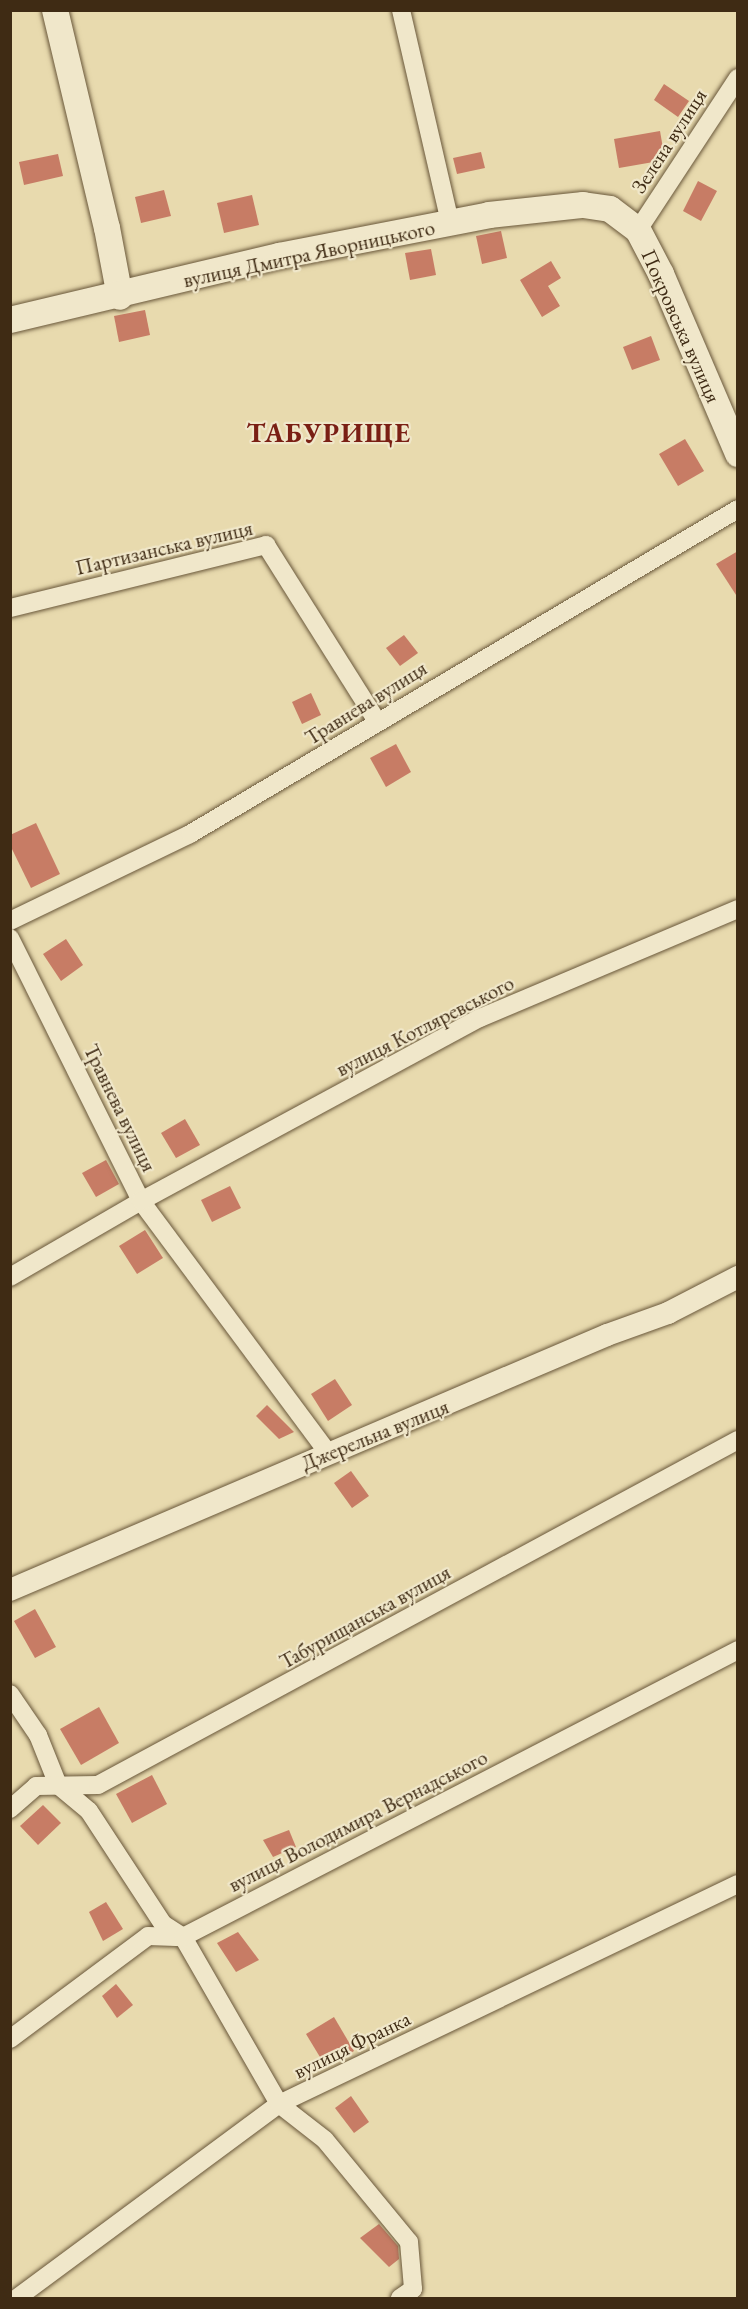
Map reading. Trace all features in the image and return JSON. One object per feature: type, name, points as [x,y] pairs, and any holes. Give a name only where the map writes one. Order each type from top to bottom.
[{"type":"main road","points":[[55,10],[107,228],[120,297]]},
{"type":"main road","name":"вулиця Дмитра Яворницького","points":[[10,320],[120,297],[279,256],[450,223],[546,207],[583,205],[610,209]]},
{"type":"main road","name":"Покровська вулиця","points":[[610,209],[638,230],[661,274],[738,454]]},
{"type":"street","points":[[401,10],[450,223]]},
{"type":"street","name":"Зелена вулиця","points":[[638,230],[738,78]]},
{"type":"street","name":"Травнева вулиця","points":[[10,921],[190,834],[290,778],[377,721],[738,509]]},
{"type":"street","name":"Партизанська вулиця","points":[[10,608],[266,546],[377,721]]},
{"type":"street","name":"вулиця Котляревського","points":[[10,1277],[141,1201],[480,1018],[738,909]]},
{"type":"street","name":"Травнева вулиця","points":[[10,938],[141,1201]]},
{"type":"street","points":[[141,1201],[329,1454]]},
{"type":"street","name":"Джерельна вулиця","points":[[10,1590],[668,1313],[738,1276]]},
{"type":"street","name":"Табурищанська вулиця","points":[[10,1809],[36,1786],[98,1785],[738,1440]]},
{"type":"street","name":"вулиця Володимира Вернадського","points":[[10,2039],[148,1936],[183,1937],[738,1650]]},
{"type":"street","points":[[10,1694],[38,1735],[58,1785],[89,1811],[163,1924],[183,1937],[279,2104],[325,2140],[410,2242],[406,2294]]},
{"type":"street","name":"вулиця Франка","points":[[17,2298],[279,2104],[738,1884]]},
{"type":"building","points":[[664,84],[689,101],[678,117],[654,100]]},
{"type":"building","points":[[660,131],[665,160],[619,168],[614,139]]},
{"type":"building","points":[[481,152],[485,168],[457,174],[453,158]]},
{"type":"building","points":[[58,154],[63,176],[24,185],[19,162]]},
{"type":"building","points":[[698,181],[717,191],[701,221],[683,211]]},
{"type":"building","points":[[164,190],[171,216],[141,223],[135,197]]},
{"type":"building","points":[[252,195],[259,225],[224,233],[217,203]]},
{"type":"building","points":[[501,231],[507,258],[482,264],[476,236]]},
{"type":"building","points":[[431,249],[436,275],[410,280],[405,253]]},
{"type":"building","points":[[551,261],[561,278],[548,286],[560,306],[542,317],[520,280]]},
{"type":"building","points":[[145,310],[150,335],[119,342],[114,316]]},
{"type":"building","points":[[651,336],[660,360],[632,370],[623,347]]},
{"type":"building","points":[[685,439],[704,471],[678,486],[659,454]]},
{"type":"building","points":[[738,551],[738,598],[716,564]]},
{"type":"building","points":[[404,635],[418,653],[400,666],[386,648]]},
{"type":"building","points":[[311,693],[321,715],[302,724],[292,702]]},
{"type":"building","points":[[396,744],[411,772],[386,787],[370,758]]},
{"type":"building","points":[[36,823],[60,874],[31,888],[10,845],[10,835]]},
{"type":"building","points":[[66,939],[83,965],[61,981],[43,954]]},
{"type":"building","points":[[185,1119],[200,1145],[176,1158],[161,1133]]},
{"type":"building","points":[[106,1160],[119,1184],[96,1197],[82,1173]]},
{"type":"building","points":[[230,1186],[241,1208],[212,1222],[201,1200]]},
{"type":"building","points":[[145,1230],[163,1258],[137,1274],[119,1246]]},
{"type":"building","points":[[335,1379],[352,1405],[328,1421],[311,1394]]},
{"type":"building","points":[[267,1405],[294,1432],[279,1439],[256,1416]]},
{"type":"building","points":[[351,1471],[369,1496],[352,1508],[334,1483]]},
{"type":"building","points":[[35,1609],[56,1647],[35,1658],[14,1621]]},
{"type":"building","points":[[99,1707],[119,1743],[81,1765],[60,1729]]},
{"type":"building","points":[[152,1775],[167,1804],[132,1823],[116,1794]]},
{"type":"building","points":[[43,1805],[61,1823],[38,1845],[20,1826]]},
{"type":"building","points":[[289,1830],[296,1847],[273,1857],[263,1840]]},
{"type":"building","points":[[106,1902],[123,1929],[103,1941],[89,1912]]},
{"type":"building","points":[[238,1932],[259,1960],[236,1972],[217,1943]]},
{"type":"building","points":[[116,1984],[133,2005],[117,2018],[102,1996]]},
{"type":"building","points":[[334,2017],[354,2051],[326,2067],[306,2034]]},
{"type":"building","points":[[351,2096],[369,2122],[354,2133],[335,2108]]},
{"type":"building","points":[[379,2224],[398,2246],[399,2259],[389,2267],[360,2238]]},
{"type":"district","name":"ТАБУРИЩЕ","points":[[329,433]]}]
